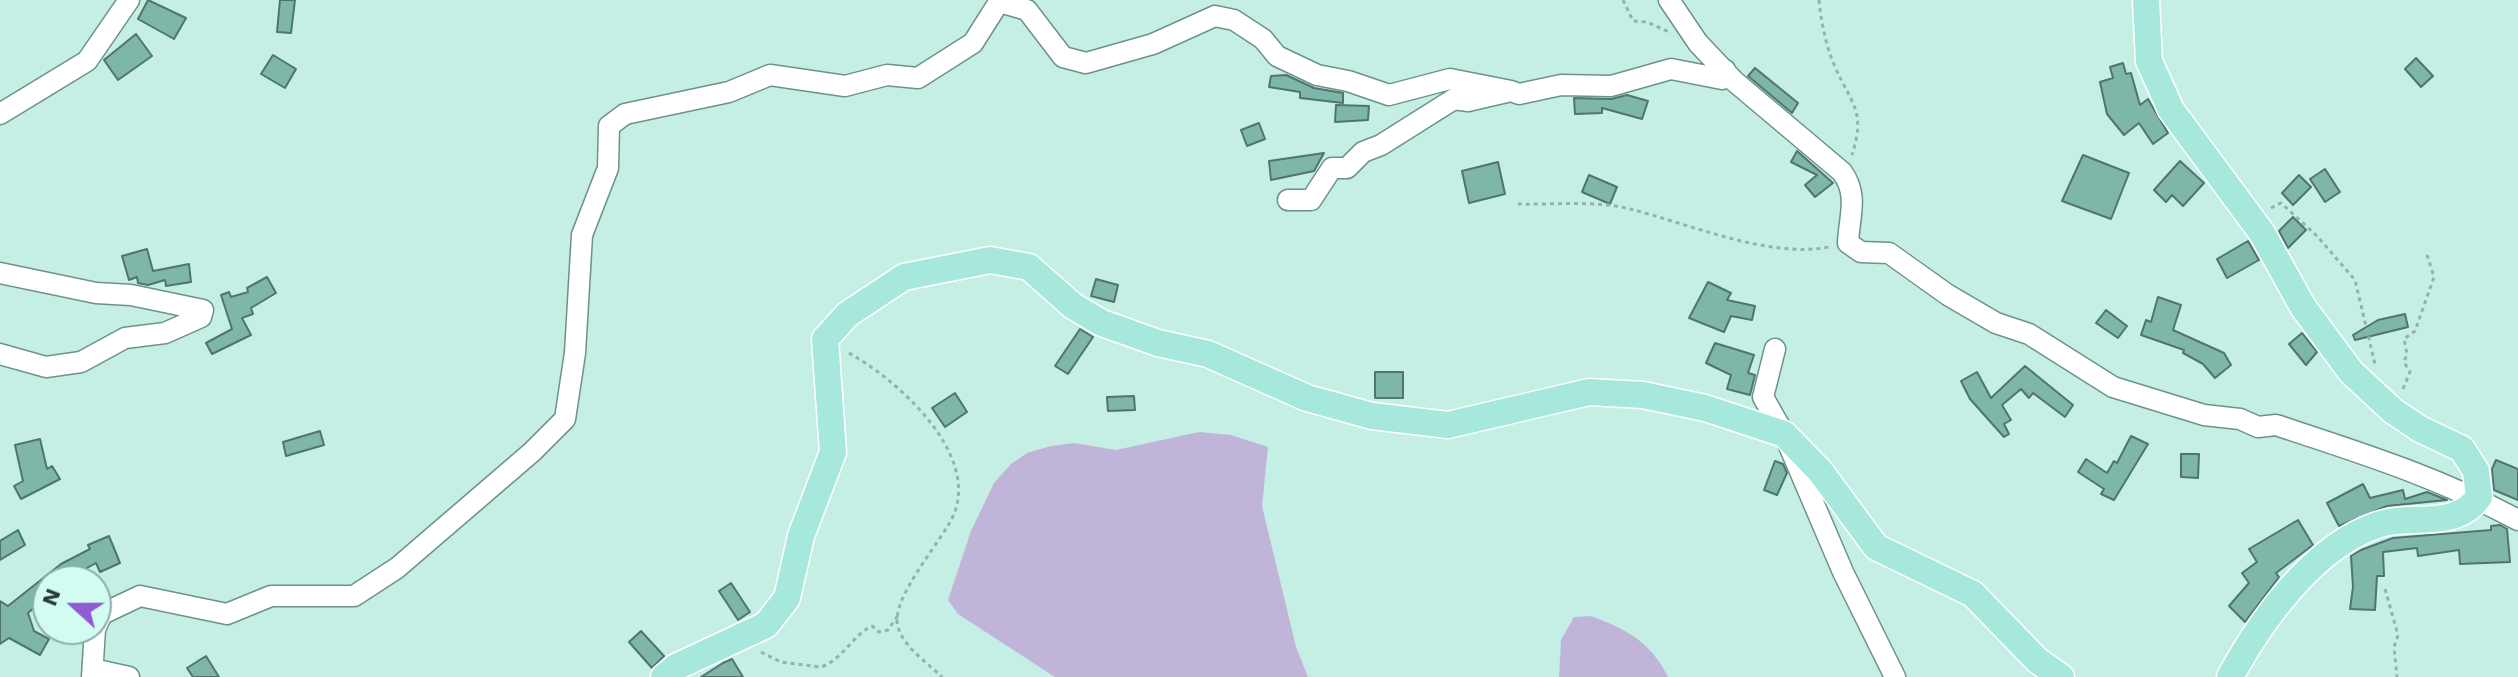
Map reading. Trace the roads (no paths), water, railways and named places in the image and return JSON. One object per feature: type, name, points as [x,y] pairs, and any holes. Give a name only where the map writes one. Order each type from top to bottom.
[{"type":"main road","points":[[2146,0],[2149,61],[2171,110],[2264,236],[2303,307],[2351,372],[2385,405],[2420,429],[2462,449],[2476,471],[2479,497],[2469,510],[2436,520],[2403,519],[2377,525],[2352,538],[2310,571],[2270,610],[2230,677]]},
{"type":"main road","points":[[664,677],[676,667],[766,625],[780,611],[793,577],[801,536],[833,452],[825,339],[848,314],[904,277],[990,260],[1029,267],[1073,306],[1102,323],[1158,343],[1208,354],[1307,398],[1372,416],[1448,425],[1589,392],[1643,395],[1705,408],[1784,434],[1820,471],[1876,547],[1973,594],[2037,660],[2061,677]]},
{"type":"street","points":[[0,114],[87,61],[129,0]]},
{"type":"street","points":[[1669,0],[1698,43],[1725,70],[1776,119],[1842,172],[1850,183],[1854,209],[1849,218],[1848,243],[1861,252],[1889,253],[1910,271],[1996,323],[2029,334],[2113,387],[2137,397],[2204,415],[2240,419],[2258,427],[2276,425],[2479,497],[2518,520]]},
{"type":"street","points":[[112,609],[140,596],[227,614],[271,596],[354,596],[397,568],[532,452],[565,419],[575,353],[582,235],[608,168],[609,126],[625,114],[729,92],[770,75],[845,86],[887,75],[918,78],[973,43],[999,2],[1027,10],[1063,57],[1086,63],[1153,44],[1215,16],[1234,20],[1263,39],[1277,56],[1317,75],[1348,81],[1389,95],[1450,79],[1519,94],[1561,85],[1611,86],[1671,69],[1722,79],[1725,70]]},
{"type":"street","points":[[1288,200],[1311,200],[1332,168],[1347,168],[1363,152],[1381,145],[1454,99],[1493,97],[1511,91]]},
{"type":"street","points":[[0,273],[203,310],[201,317],[165,333],[125,338],[81,362],[46,367],[0,354]]},
{"type":"street","points":[[1775,349],[1763,397],[1784,434],[1843,572],[1895,677]]},
{"type":"street","points":[[94,645],[93,673],[129,677]]}]
